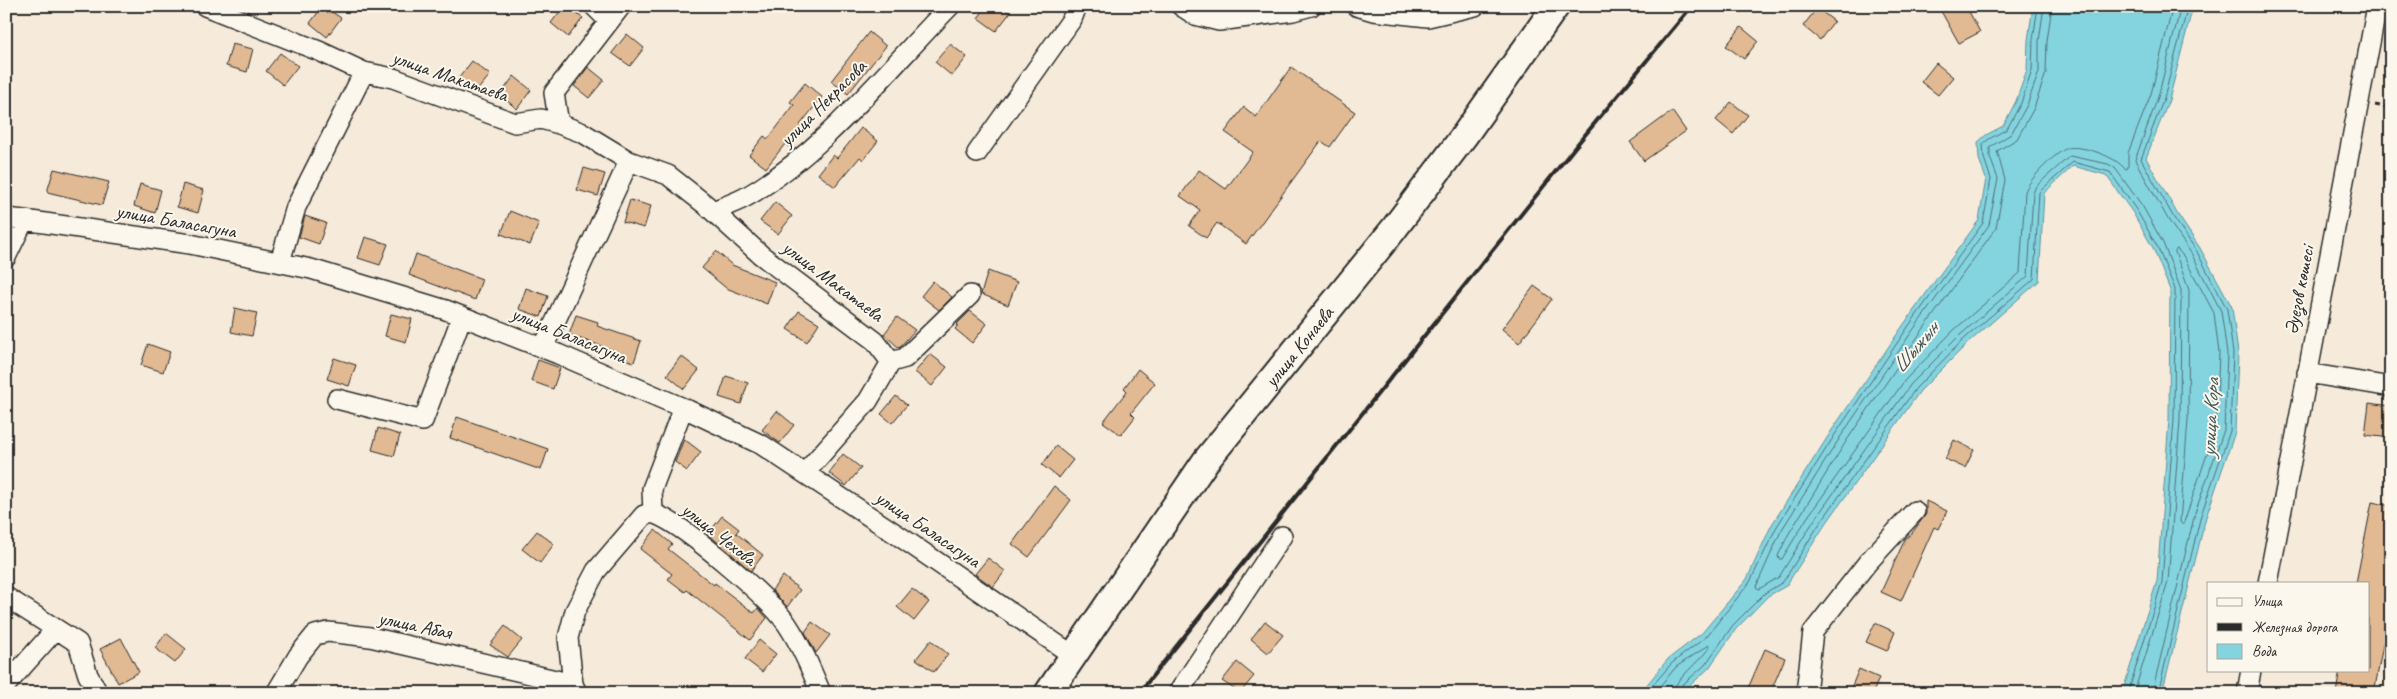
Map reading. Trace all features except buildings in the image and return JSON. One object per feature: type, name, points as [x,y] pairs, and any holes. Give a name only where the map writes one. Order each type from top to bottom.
[{"type":"street","name":"улица Макатаева","points":[[205,6],[319,51],[364,72],[393,78],[514,123],[541,119],[559,124],[583,133],[629,161],[668,175],[713,211],[761,255],[875,341],[891,362]]},
{"type":"street","points":[[594,6],[608,20]]},
{"type":"street","points":[[559,124],[554,93],[608,20],[621,6]]},
{"type":"street","name":"улица Некрасова","points":[[713,211],[744,198],[786,170],[849,112],[950,6]]},
{"type":"street","points":[[977,153],[1072,19],[1077,6]]},
{"type":"street","points":[[1181,6],[1196,15],[1218,21],[1293,11],[1311,6]]},
{"type":"street","points":[[1356,6],[1373,11],[1428,17],[1475,6]]},
{"type":"street","name":"улица Конаева","points":[[1048,693],[1205,462],[1393,230],[1556,6]]},
{"type":"street","name":"Әуезов көшесі","points":[[2268,582],[2377,6]]},
{"type":"street","name":"улица Макатаева","points":[[280,262],[296,208],[364,72]]},
{"type":"street","points":[[543,348],[629,161]]},
{"type":"street","name":"улица Баласагуна","points":[[6,257],[15,219],[190,244],[280,262],[310,269],[462,316],[543,348],[683,408],[762,445],[1074,656]]},
{"type":"street","points":[[805,474],[868,401],[891,362],[905,358],[970,295]]},
{"type":"street","points":[[337,399],[423,421],[462,316]]},
{"type":"street","points":[[2307,374],[2391,387]]},
{"type":"street","points":[[653,513],[652,488],[683,408]]},
{"type":"street","points":[[1806,693],[1813,632],[1868,562],[1915,511]]},
{"type":"street","name":"улица Чехова","points":[[575,688],[568,638],[575,611],[596,571],[644,515],[653,513],[667,520],[708,550],[766,601],[786,623],[802,650],[821,693]]},
{"type":"street","points":[[1178,693],[1282,536]]},
{"type":"street","points":[[6,597],[78,642],[88,675],[98,693]]},
{"type":"street","points":[[6,685],[56,629]]},
{"type":"street","name":"улица Абая","points":[[276,693],[298,656],[315,635],[328,632],[370,637],[575,688]]},
{"type":"street","points":[[2247,693],[2251,672]]},
{"type":"water","points":[[2033,6],[2193,6],[2169,100],[2146,158],[2178,215],[2200,248],[2232,307],[2238,353],[2235,432],[2206,517],[2162,693],[2122,693],[2157,581],[2169,419],[2170,290],[2153,248],[2133,213],[2106,175],[2073,166],[2044,193],[2039,281],[1967,344],[1920,391],[1823,528],[1786,586],[1768,596],[1736,629],[1709,668],[1682,693],[1640,693],[1668,659],[1702,633],[1747,579],[1771,526],[1832,430],[1904,324],[1979,220],[1986,179],[1979,159],[1978,142],[1986,135],[2003,126],[2016,101],[2027,70],[2028,40]]},
{"type":"railway","points":[[1139,693],[1575,147],[1692,6]]},
{"type":"water label","name":"Шыжын","points":[[1915,347]]},
{"type":"water label","name":"улица Кора","points":[[2210,418]]}]
